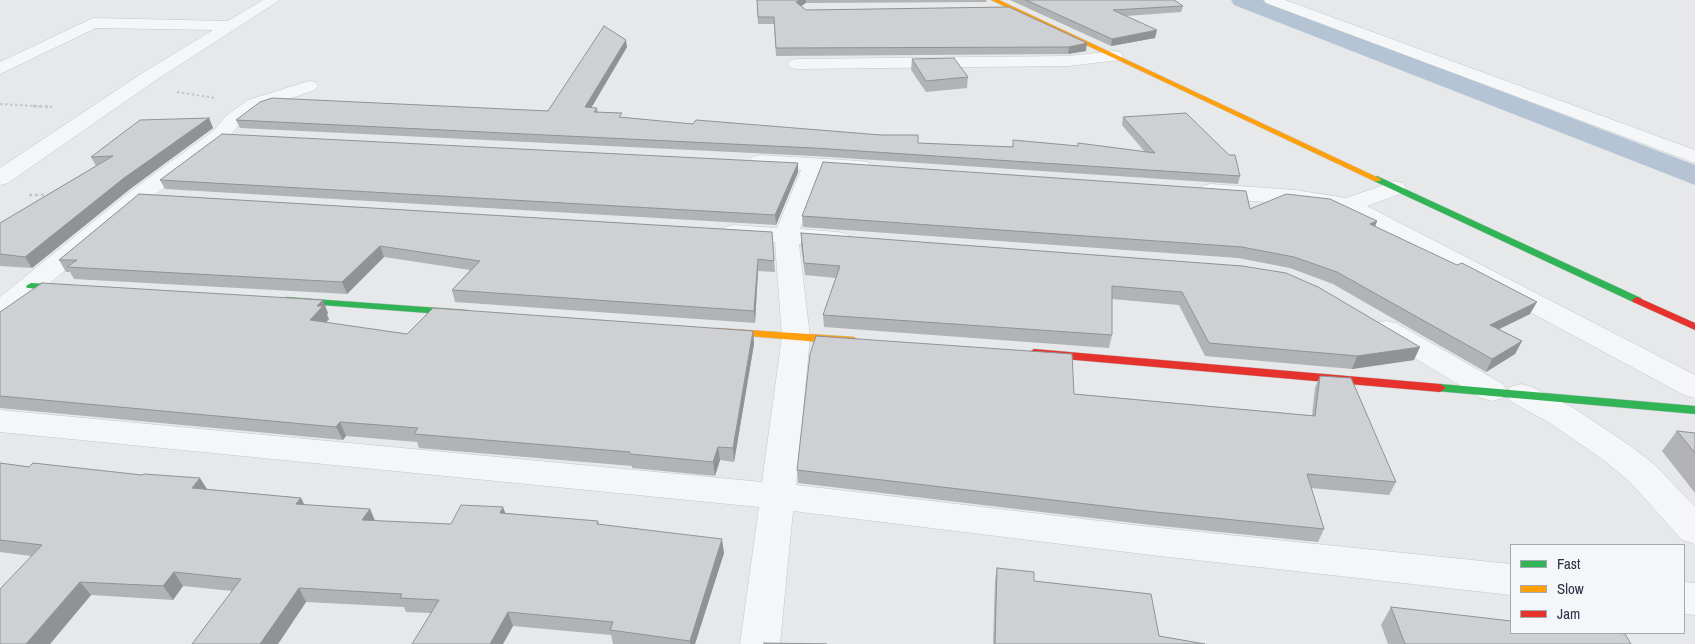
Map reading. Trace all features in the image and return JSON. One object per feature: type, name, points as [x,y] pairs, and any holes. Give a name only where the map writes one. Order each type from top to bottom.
[{"type":"street","points":[[0,178],[150,76],[228,26],[273,0]]},
{"type":"street","points":[[994,0],[1695,327]]},
{"type":"street","points":[[1271,0],[1695,157]]},
{"type":"street","points":[[980,11],[1014,9]]},
{"type":"street","points":[[0,69],[93,23],[228,26]]},
{"type":"street","points":[[797,64],[1068,61],[1114,56]]},
{"type":"street","points":[[0,311],[139,196],[220,135],[234,119],[255,104],[309,86]]},
{"type":"street","points":[[220,135],[249,136]]},
{"type":"street","points":[[744,161],[882,169]]},
{"type":"street","points":[[760,644],[796,337],[786,235],[814,164]]},
{"type":"street","points":[[1348,205],[1395,188]]},
{"type":"street","points":[[1191,190],[1295,197],[1348,205],[1695,388]]},
{"type":"street","points":[[139,196],[168,198]]},
{"type":"street","points":[[716,231],[864,241]]},
{"type":"street","points":[[31,286],[80,289]]},
{"type":"street","points":[[270,299],[483,314]]},
{"type":"street","points":[[1365,317],[1506,393],[1561,415],[1618,453],[1642,474],[1695,530]]},
{"type":"street","points":[[708,330],[864,342]]},
{"type":"street","points":[[1021,352],[1695,410]]},
{"type":"street","points":[[0,421],[776,496],[1151,541],[1510,580]]},
{"type":"path","points":[[150,76],[164,78],[167,85],[176,92],[255,104]]},
{"type":"path","points":[[0,104],[99,110]]},
{"type":"path","points":[[20,194],[59,195]]},
{"type":"building","points":[[757,0],[800,0],[796,2],[806,10],[1009,7],[1087,43],[1069,47],[776,48],[774,17],[758,17]]},
{"type":"building","points":[[1026,0],[1174,0],[1183,6],[1113,10],[1157,30],[1112,39]]},
{"type":"building","points":[[604,26],[626,40],[585,107],[597,108],[594,112],[622,113],[619,117],[693,124],[696,120],[881,135],[918,135],[918,143],[1013,147],[1013,140],[1078,146],[1078,143],[1155,153],[1123,117],[1186,113],[1229,155],[1235,155],[1240,176],[814,148],[236,120],[260,102],[272,98],[548,111]]},
{"type":"building","points":[[954,58],[968,77],[926,81],[912,59]]},
{"type":"building","points":[[209,118],[124,178],[25,257],[0,254],[0,223],[113,156],[91,157],[140,120]]},
{"type":"building","points":[[222,134],[798,163],[775,215],[160,180]]},
{"type":"building","points":[[823,162],[1246,191],[1250,209],[1286,194],[1330,199],[1377,221],[1370,224],[1457,265],[1462,263],[1537,302],[1490,325],[1522,341],[1492,359],[1337,272],[1294,257],[1242,247],[802,216]]},
{"type":"building","points":[[139,194],[772,232],[774,261],[758,259],[754,311],[452,290],[480,261],[380,246],[342,282],[67,267],[77,260],[59,260]]},
{"type":"building","points":[[801,233],[1242,266],[1286,273],[1318,287],[1420,347],[1357,356],[1209,343],[1182,292],[1112,286],[1112,335],[823,315],[840,266],[804,263]]},
{"type":"building","points":[[42,283],[323,300],[317,306],[323,306],[310,320],[407,334],[433,308],[753,331],[733,448],[718,447],[713,462],[630,454],[630,452],[414,434],[418,428],[340,422],[336,427],[0,396],[0,312]]},
{"type":"building","points":[[816,336],[1072,354],[1074,394],[1315,416],[1320,376],[1351,378],[1396,482],[1307,474],[1324,529],[1155,512],[797,470],[810,354]]},
{"type":"building","points":[[1677,431],[1695,433],[1695,453]]},
{"type":"building","points":[[0,463],[29,467],[33,463],[142,475],[200,478],[192,488],[301,498],[296,504],[370,509],[362,520],[451,524],[461,505],[503,507],[500,513],[598,521],[597,524],[722,539],[690,641],[610,630],[613,622],[508,612],[490,644],[412,644],[439,600],[400,598],[402,594],[299,588],[260,644],[192,644],[241,579],[174,572],[163,586],[80,582],[26,644],[0,644],[0,589],[42,545],[0,540]]},
{"type":"building","points":[[997,568],[1034,572],[1034,581],[1151,594],[1159,636],[1205,644],[995,644]]},
{"type":"building","points":[[1391,607],[1510,621],[1510,634],[1625,634],[1631,644],[1405,644]]},
{"type":"building","points":[[764,643],[827,644],[764,644]]},
{"type":"waterway","points":[[1242,0],[1695,176]]},
{"type":"traffic: fast","points":[[1377,179],[1637,300]]},
{"type":"traffic: fast","points":[[31,286],[73,288]]},
{"type":"traffic: fast","points":[[286,300],[467,313]]},
{"type":"traffic: fast","points":[[1440,388],[1695,410]]},
{"type":"traffic: slow","points":[[994,0],[1377,179]]},
{"type":"traffic: slow","points":[[717,331],[854,341]]},
{"type":"traffic: jam","points":[[1637,300],[1695,327]]},
{"type":"traffic: jam","points":[[1034,353],[1440,388]]}]
